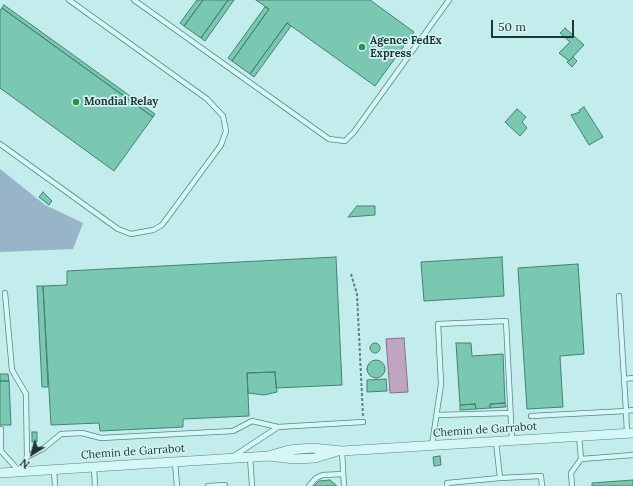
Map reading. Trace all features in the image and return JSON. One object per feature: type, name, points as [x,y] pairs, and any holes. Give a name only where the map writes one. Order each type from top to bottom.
[{"type":"street","name":"Chemin de Garrabot","points":[[0,473],[268,456],[295,460],[308,459],[340,451],[630,433]]},
{"type":"lane","points":[[0,144],[118,229],[131,234],[153,230],[162,225],[221,145],[226,132],[223,116],[206,98],[69,0]]},
{"type":"lane","points":[[134,0],[329,139],[345,141],[358,126],[449,0]]},
{"type":"lane","points":[[1,429],[1,451],[19,472],[27,457],[26,394],[12,370],[5,293]]},
{"type":"lane","points":[[619,296],[626,411],[630,433]]},
{"type":"lane","points":[[432,446],[441,384],[438,324],[506,321],[512,441]]},
{"type":"lane","points":[[624,379],[633,378]]},
{"type":"lane","points":[[531,416],[633,410]]},
{"type":"lane","points":[[437,415],[510,413]]},
{"type":"lane","points":[[27,457],[44,448],[61,434],[82,433],[101,438],[233,431],[252,421],[278,427],[364,422]]},
{"type":"lane","points":[[231,458],[278,427]]},
{"type":"lane","points":[[572,486],[571,473],[581,459],[579,436]]},
{"type":"lane","points":[[496,442],[500,478]]},
{"type":"lane","points":[[340,451],[344,486]]},
{"type":"lane","points":[[581,459],[633,455]]},
{"type":"lane","points":[[250,457],[252,486]]},
{"type":"lane","points":[[175,462],[177,486]]},
{"type":"lane","points":[[94,467],[95,486]]},
{"type":"lane","points":[[54,469],[55,486]]},
{"type":"lane","points":[[309,486],[316,478],[323,475],[343,474]]},
{"type":"lane","points":[[447,486],[447,483],[541,476],[542,486]]},
{"type":"lane","points":[[480,480],[480,486]]},
{"type":"lane","points":[[208,486],[225,485]]},
{"type":"path","points":[[351,274],[357,294],[364,422]]},
{"type":"shaded area","points":[[0,169],[45,205],[83,223],[73,249],[0,252]]},
{"type":"shaded area","points":[[404,338],[408,392],[390,393],[386,339]]},
{"type":"building","points":[[197,0],[203,0],[184,26],[180,23]]},
{"type":"building","points":[[203,0],[228,0],[201,38],[184,26]]},
{"type":"building","points":[[228,0],[234,0],[205,41],[201,38]]},
{"type":"building","name":"Agence FedEx Express","points":[[256,0],[370,0],[414,32],[375,86],[287,23],[250,74],[232,61],[269,9]]},
{"type":"building","points":[[4,5],[155,114],[153,117],[2,8]]},
{"type":"building","points":[[265,7],[269,9],[232,61],[228,58]]},
{"type":"building","name":"Mondial Relay","points":[[2,8],[153,117],[114,171],[0,88],[0,10]]},
{"type":"building","points":[[287,23],[291,26],[254,77],[250,74]]},
{"type":"building","points":[[565,28],[584,45],[569,61],[559,53],[570,42],[560,33]]},
{"type":"building","points":[[573,57],[577,61],[572,67],[567,62]]},
{"type":"building","points":[[584,107],[603,137],[589,145],[571,115],[580,112],[579,110]]},
{"type":"building","points":[[517,109],[526,117],[522,122],[527,128],[520,136],[505,122]]},
{"type":"building","points":[[43,192],[52,201],[49,205],[39,197]]},
{"type":"building","points":[[357,206],[375,206],[375,215],[348,217]]},
{"type":"building","points":[[336,257],[342,385],[276,388],[275,372],[247,373],[249,416],[183,419],[183,427],[100,431],[99,423],[51,425],[43,286],[67,285],[67,271]]},
{"type":"building","points":[[502,257],[504,296],[424,301],[421,262]]},
{"type":"building","points":[[578,264],[584,354],[560,356],[563,407],[527,409],[518,268]]},
{"type":"building","points":[[37,286],[43,286],[48,387],[42,387]]},
{"type":"building","points":[[373,343],[377,343],[379,344],[379,352],[373,353],[370,350],[370,346]]},
{"type":"building","points":[[456,343],[471,343],[472,356],[503,354],[505,403],[490,404],[490,408],[476,409],[475,404],[460,405]]},
{"type":"building","points":[[376,360],[382,363],[385,369],[382,375],[376,378],[370,375],[367,369],[370,363]]},
{"type":"building","points":[[275,372],[277,392],[264,395],[248,393],[247,373]]},
{"type":"building","points":[[0,374],[8,374],[9,381],[0,381]]},
{"type":"building","points":[[386,379],[387,391],[367,392],[367,380]]},
{"type":"building","points":[[0,381],[9,381],[11,425],[0,425]]},
{"type":"building","points":[[505,403],[506,407],[490,408],[490,404]]},
{"type":"building","points":[[475,404],[476,409],[460,410],[460,405]]},
{"type":"building","points":[[32,432],[37,432],[37,442],[32,442]]},
{"type":"building","points":[[440,456],[441,465],[434,466],[433,457]]},
{"type":"building","points":[[330,480],[337,486],[314,486],[319,481]]},
{"type":"building","points":[[633,480],[633,486],[592,486],[592,483]]},
{"type":"place","name":"Agence FedEx Express","points":[[362,47]]},
{"type":"place","name":"Mondial Relay","points":[[76,102]]}]
